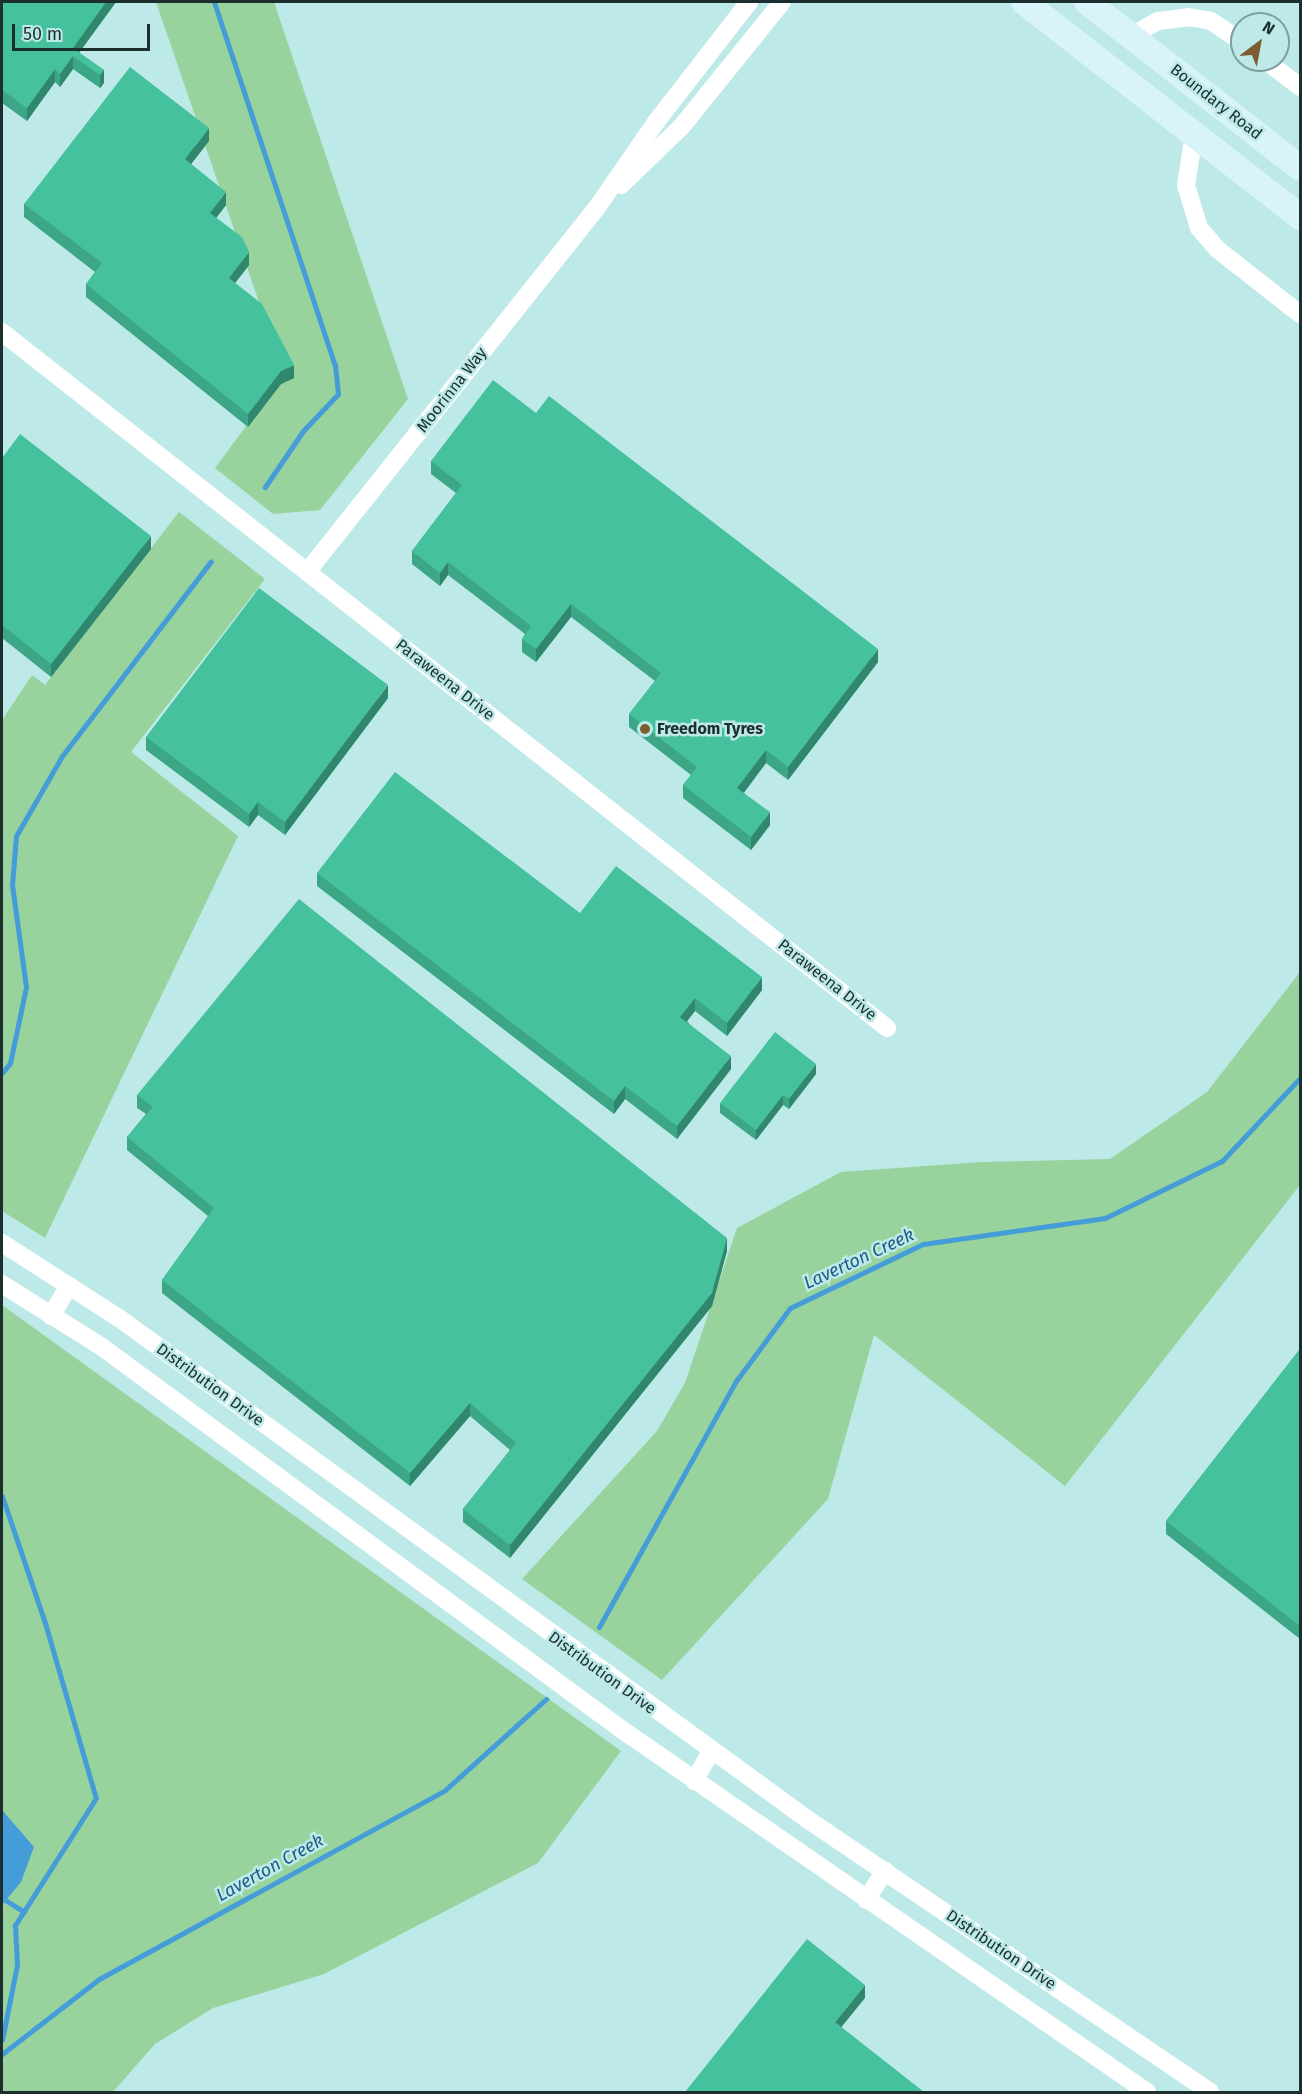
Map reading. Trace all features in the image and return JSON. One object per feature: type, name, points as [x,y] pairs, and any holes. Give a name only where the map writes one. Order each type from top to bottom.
[{"type":"main road","points":[[1024,2],[1300,217]]},
{"type":"main road","name":"Boundary Road","points":[[1087,2],[1300,168]]},
{"type":"main road","points":[[1131,36],[1132,65],[1143,94]]},
{"type":"street","name":"Moorinna Way","points":[[307,572],[596,209],[656,122],[748,2]]},
{"type":"street","name":"Moorinna Way","points":[[596,209],[682,126],[783,2]]},
{"type":"street","points":[[1131,36],[1158,21],[1189,17],[1211,21],[1230,34]]},
{"type":"street","points":[[1281,72],[1300,87]]},
{"type":"street","points":[[1194,134],[1186,185],[1189,207],[1199,228],[1216,249],[1300,314]]},
{"type":"street","name":"Paraweena Drive","points":[[2,332],[887,1028]]},
{"type":"street","name":"Distribution Drive","points":[[2,1243],[69,1286],[226,1397],[711,1751],[1210,2092]]},
{"type":"street","name":"Distribution Drive","points":[[2,1284],[207,1423],[694,1781],[1147,2092]]},
{"type":"street","points":[[51,1316],[69,1286]]},
{"type":"street","points":[[207,1423],[226,1397]]},
{"type":"street","points":[[694,1781],[711,1751]]},
{"type":"street","points":[[866,1900],[885,1871]]},
{"type":"green space","points":[[156,2],[274,2],[408,399],[320,510],[273,514],[215,468],[284,375]]},
{"type":"green space","points":[[179,512],[265,579],[131,752],[238,836],[45,1238],[2,1211],[2,720],[32,675],[45,685]]},
{"type":"green space","points":[[1300,972],[1300,1185],[1065,1486],[874,1335],[828,1499],[662,1680],[522,1579],[657,1431],[685,1383],[737,1228],[841,1172],[982,1162],[1110,1159],[1207,1092]]},
{"type":"green space","points":[[2,1305],[621,1751],[538,1863],[324,1974],[213,2008],[155,2044],[113,2092],[2,2092]]},
{"type":"water","points":[[2,1810],[34,1847],[21,1882],[2,1905]]},
{"type":"building","points":[[2,2],[106,2],[73,48],[104,70],[100,75],[73,56],[60,74],[55,69],[27,108],[2,90]]},
{"type":"building","points":[[130,67],[209,128],[185,159],[226,192],[210,213],[242,237],[249,252],[229,278],[262,304],[294,365],[281,371],[248,414],[86,284],[102,263],[24,204]]},
{"type":"building","points":[[493,380],[536,413],[549,396],[878,649],[788,767],[766,750],[737,788],[770,812],[751,837],[683,785],[697,767],[629,714],[661,673],[571,604],[536,649],[522,639],[531,626],[448,562],[440,573],[412,551],[462,485],[431,461]]},
{"type":"building","points":[[20,434],[151,536],[51,664],[2,625],[2,458]]},
{"type":"building","points":[[259,588],[388,685],[285,822],[258,802],[249,814],[146,737]]},
{"type":"building","points":[[395,772],[580,913],[616,866],[762,977],[727,1023],[695,998],[680,1017],[731,1056],[677,1126],[625,1086],[614,1101],[317,873]]},
{"type":"building","points":[[299,899],[727,1238],[712,1293],[510,1545],[463,1509],[516,1443],[470,1403],[410,1473],[162,1280],[214,1208],[127,1137],[153,1107],[137,1095]]},
{"type":"building","points":[[775,1032],[816,1064],[789,1099],[783,1095],[756,1130],[720,1103]]},
{"type":"building","points":[[1300,1349],[1300,1626],[1166,1521]]},
{"type":"building","points":[[807,1939],[865,1985],[835,2022],[924,2092],[685,2092]]},
{"type":"waterway","points":[[214,2],[335,365],[338,394],[303,431],[265,487]]},
{"type":"waterway","points":[[2,1073],[10,1063],[26,987],[12,885],[16,836],[62,756],[211,561]]},
{"type":"waterway","name":"Laverton Creek","points":[[599,1627],[736,1381],[790,1308],[923,1244],[1105,1218],[1222,1161],[1300,1078]]},
{"type":"waterway","points":[[2,1496],[45,1623],[96,1798],[15,1925],[17,1965],[2,2040]]},
{"type":"waterway","name":"Laverton Creek","points":[[2,2054],[99,1979],[445,1790],[546,1699]]},
{"type":"waterway","points":[[2,1898],[24,1912]]},
{"type":"place","name":"Freedom Tyres","points":[[645,729]]}]
